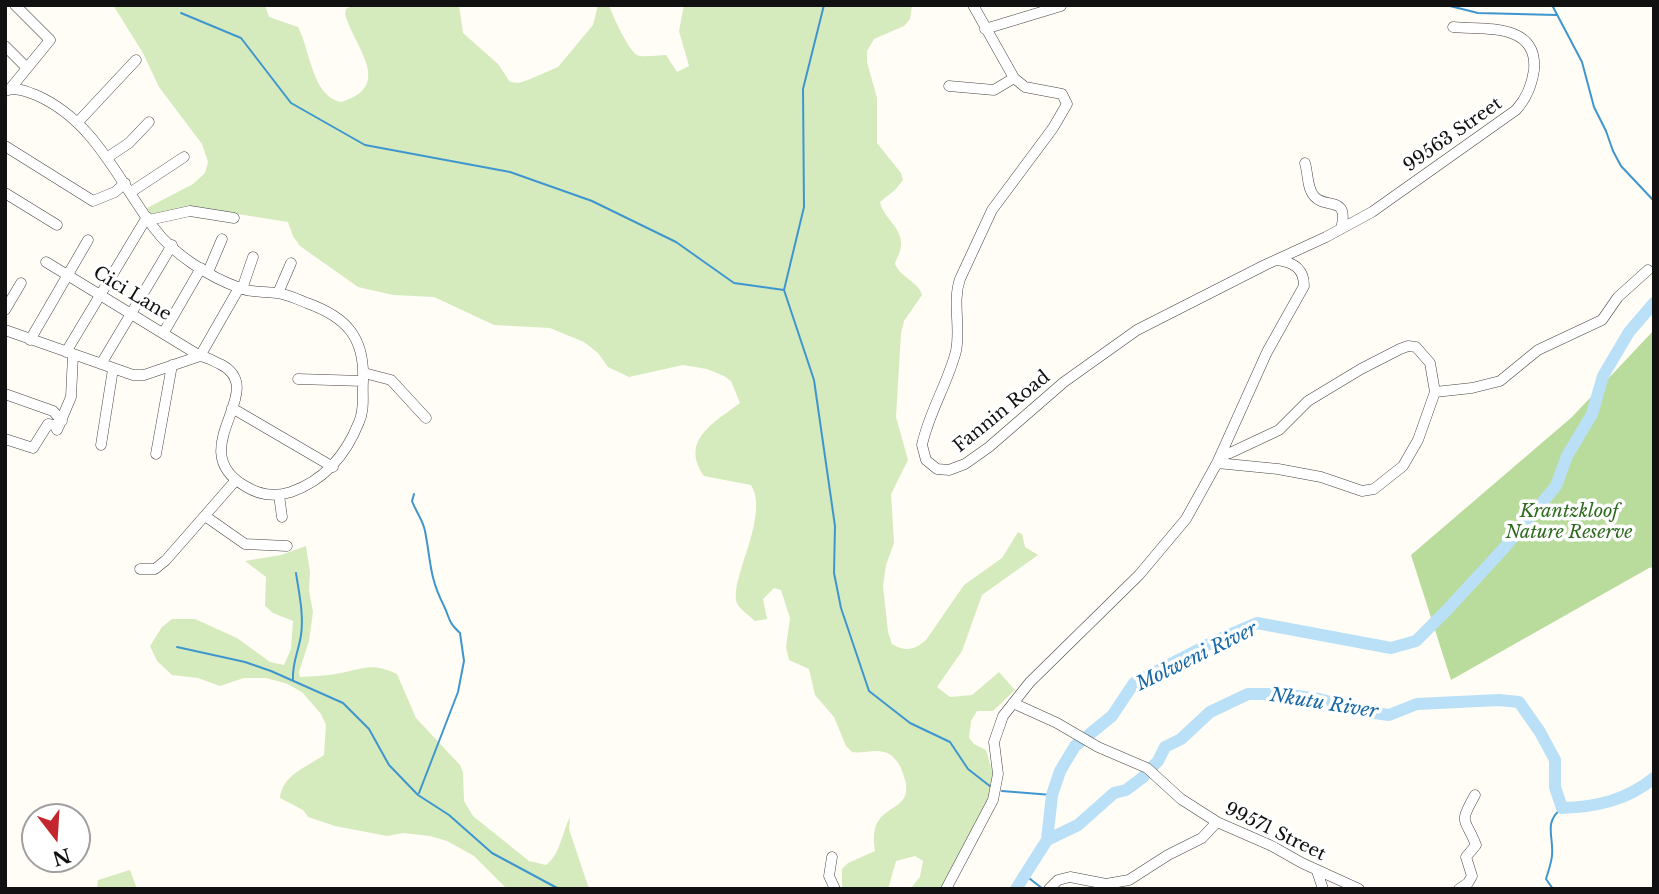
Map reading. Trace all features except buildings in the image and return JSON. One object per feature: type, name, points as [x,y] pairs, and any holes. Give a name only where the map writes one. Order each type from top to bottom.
[{"type":"street","points":[[8,90],[50,40],[15,5]]},
{"type":"street","points":[[949,86],[995,90],[1014,78],[972,5]]},
{"type":"street","points":[[985,30],[1061,6]]},
{"type":"street","name":"99563 Street","points":[[1277,260],[1372,212],[1522,103],[1533,74],[1530,47],[1519,36],[1500,29],[1453,27]]},
{"type":"street","points":[[5,46],[27,68]]},
{"type":"street","points":[[78,122],[136,60]]},
{"type":"street","name":"Fannin Road","points":[[1014,78],[1025,87],[1062,94],[1067,101],[1066,109],[992,211],[960,279],[957,291],[958,331],[955,352],[922,444],[930,466],[943,471],[965,464],[989,447],[1064,382],[1137,330],[1277,260]]},
{"type":"street","points":[[8,90],[22,90],[44,99],[78,122],[108,157],[148,219],[172,245],[204,270],[240,289],[278,293],[335,315],[355,337],[360,345],[363,377],[361,418],[333,467],[301,488],[279,495],[260,493],[236,480],[227,471],[221,456],[226,420],[232,408],[333,467]]},
{"type":"street","points":[[108,157],[129,143],[149,122]]},
{"type":"street","points":[[5,146],[93,201],[128,188],[184,157]]},
{"type":"street","points":[[1305,163],[1314,196],[1340,208],[1343,219],[1341,229]]},
{"type":"street","points":[[5,193],[57,225]]},
{"type":"street","points":[[59,426],[73,387],[70,353],[99,293],[148,219],[190,211],[234,218]]},
{"type":"street","points":[[164,332],[222,239]]},
{"type":"street","points":[[30,340],[88,240]]},
{"type":"street","points":[[102,364],[172,245]]},
{"type":"street","points":[[5,330],[113,369],[139,375],[200,356],[240,289],[253,257]]},
{"type":"street","points":[[946,889],[993,800],[998,774],[994,742],[998,726],[1030,682],[1139,575],[1186,519],[1219,459],[1267,352],[1304,286],[1299,268],[1292,262],[1277,260]]},
{"type":"street","name":"Cici Lane","points":[[46,262],[200,356],[229,369],[235,375],[238,389],[232,408]]},
{"type":"street","points":[[278,293],[290,263]]},
{"type":"street","points":[[1435,391],[1472,388],[1500,381],[1538,350],[1602,320],[1618,297],[1648,270]]},
{"type":"street","points":[[5,310],[20,282]]},
{"type":"street","points":[[1408,346],[1416,347],[1430,363],[1435,391],[1423,428],[1403,466],[1374,489],[1362,491],[1321,477],[1219,459],[1272,433],[1308,401],[1360,369],[1408,346]]},
{"type":"street","points":[[156,454],[172,365]]},
{"type":"street","points":[[101,445],[113,369]]},
{"type":"street","points":[[298,379],[363,377],[391,380],[426,418]]},
{"type":"street","points":[[5,394],[53,411],[59,426]]},
{"type":"street","points":[[5,439],[32,448],[47,425],[59,426]]},
{"type":"street","points":[[140,569],[150,570],[160,565],[236,480]]},
{"type":"street","points":[[279,495],[282,517]]},
{"type":"street","points":[[205,516],[245,544],[287,546]]},
{"type":"street","name":"99571 Street","points":[[1013,703],[1149,770],[1181,799],[1217,822],[1359,889]]},
{"type":"street","points":[[1459,889],[1468,883],[1472,876],[1466,856],[1476,845],[1464,820],[1475,795]]},
{"type":"street","points":[[1049,889],[1058,880],[1070,877],[1121,886],[1168,855],[1202,838],[1217,822]]},
{"type":"street","points":[[832,857],[829,876],[835,889]]},
{"type":"street","points":[[1317,871],[1323,889]]},
{"type":"green space","points":[[113,5],[265,5],[269,17],[298,27],[318,82],[331,98],[341,102],[357,95],[366,86],[368,76],[367,64],[345,14],[346,9],[353,5],[459,5],[463,33],[498,64],[510,82],[518,83],[558,67],[593,25],[598,5],[609,5],[625,40],[637,55],[666,55],[677,72],[689,66],[679,31],[684,5],[912,5],[910,19],[904,26],[874,39],[867,51],[867,62],[877,98],[877,143],[901,173],[903,180],[880,202],[900,236],[901,248],[895,264],[917,286],[922,295],[904,321],[901,333],[896,417],[908,460],[891,494],[894,543],[886,565],[883,586],[888,632],[892,644],[910,649],[926,640],[964,585],[1002,558],[1018,532],[1022,534],[1025,547],[1038,555],[982,595],[962,651],[937,687],[950,697],[972,695],[999,672],[1015,690],[993,711],[977,711],[971,721],[969,738],[986,750],[993,774],[993,792],[949,878],[939,889],[910,889],[920,877],[923,861],[915,856],[896,861],[888,889],[842,889],[842,869],[848,863],[875,851],[875,829],[879,820],[903,799],[906,792],[905,781],[900,766],[889,754],[876,751],[852,752],[846,746],[834,717],[815,695],[809,669],[789,660],[786,647],[790,618],[781,590],[774,588],[763,599],[767,619],[755,621],[738,605],[738,582],[753,531],[756,498],[751,485],[704,476],[697,463],[696,452],[703,433],[740,403],[731,381],[707,369],[683,365],[629,377],[608,367],[598,353],[584,342],[550,328],[494,325],[434,297],[393,295],[358,287],[300,246],[288,222],[206,209],[153,217],[147,208],[193,184],[205,173],[208,162],[202,144],[159,87],[143,53]]},
{"type":"green space","name":"Krantzkloof Nature Reserve","points":[[1654,330],[1654,567],[1451,680],[1411,555],[1572,417]]},
{"type":"green space","points":[[306,546],[313,612],[300,677],[331,675],[372,667],[397,674],[416,718],[460,765],[463,772],[464,801],[473,816],[529,861],[546,865],[558,849],[570,817],[569,829],[589,889],[507,889],[474,856],[447,841],[403,833],[387,836],[335,826],[308,817],[303,810],[280,798],[290,777],[324,755],[326,725],[321,714],[303,693],[288,684],[266,678],[244,678],[220,686],[198,678],[172,675],[157,661],[150,646],[162,627],[172,619],[195,619],[237,638],[270,662],[284,665],[291,649],[293,621],[273,613],[265,606],[266,577],[245,561],[281,555]]},
{"type":"green space","points":[[130,870],[137,889],[97,889],[98,880]]},
{"type":"waterway","points":[[824,5],[803,89],[804,207],[784,290],[814,380],[835,526],[834,573],[841,608],[869,691],[910,723],[950,742],[968,769],[991,787]]},
{"type":"waterway","points":[[1446,5],[1478,13],[1556,15]]},
{"type":"waterway","points":[[1552,5],[1582,62],[1594,107],[1613,151],[1621,166],[1654,201]]},
{"type":"waterway","points":[[181,13],[241,38],[291,103],[365,145],[510,172],[592,201],[676,242],[734,283],[784,290]]},
{"type":"waterway","name":"Molweni River","points":[[1016,889],[1047,840],[1052,795],[1060,771],[1075,746],[1112,716],[1134,683],[1215,641],[1257,623],[1391,648],[1416,641],[1505,547],[1556,486],[1567,456],[1592,414],[1603,376],[1629,332],[1654,303]]},
{"type":"waterway","points":[[414,494],[412,501],[424,527],[436,586],[453,626],[460,633],[464,661],[458,692],[419,793]]},
{"type":"waterway","points":[[293,679],[302,627],[296,573]]},
{"type":"waterway","points":[[177,647],[245,662],[343,703],[369,729],[389,765],[418,795],[449,815],[492,853],[559,889]]},
{"type":"waterway","name":"Nkutu River","points":[[1047,840],[1078,825],[1114,793],[1126,790],[1142,778],[1158,761],[1165,747],[1181,739],[1210,712],[1248,694],[1283,694],[1319,699],[1389,715],[1417,704],[1499,700],[1519,702],[1555,760],[1555,787],[1562,808],[1611,801],[1633,792],[1654,778]]},
{"type":"waterway","points":[[1002,791],[1052,795]]},
{"type":"waterway","points":[[1553,889],[1546,879],[1552,856],[1551,825],[1562,808]]},
{"type":"waterway","points":[[1025,875],[1043,889]]}]
